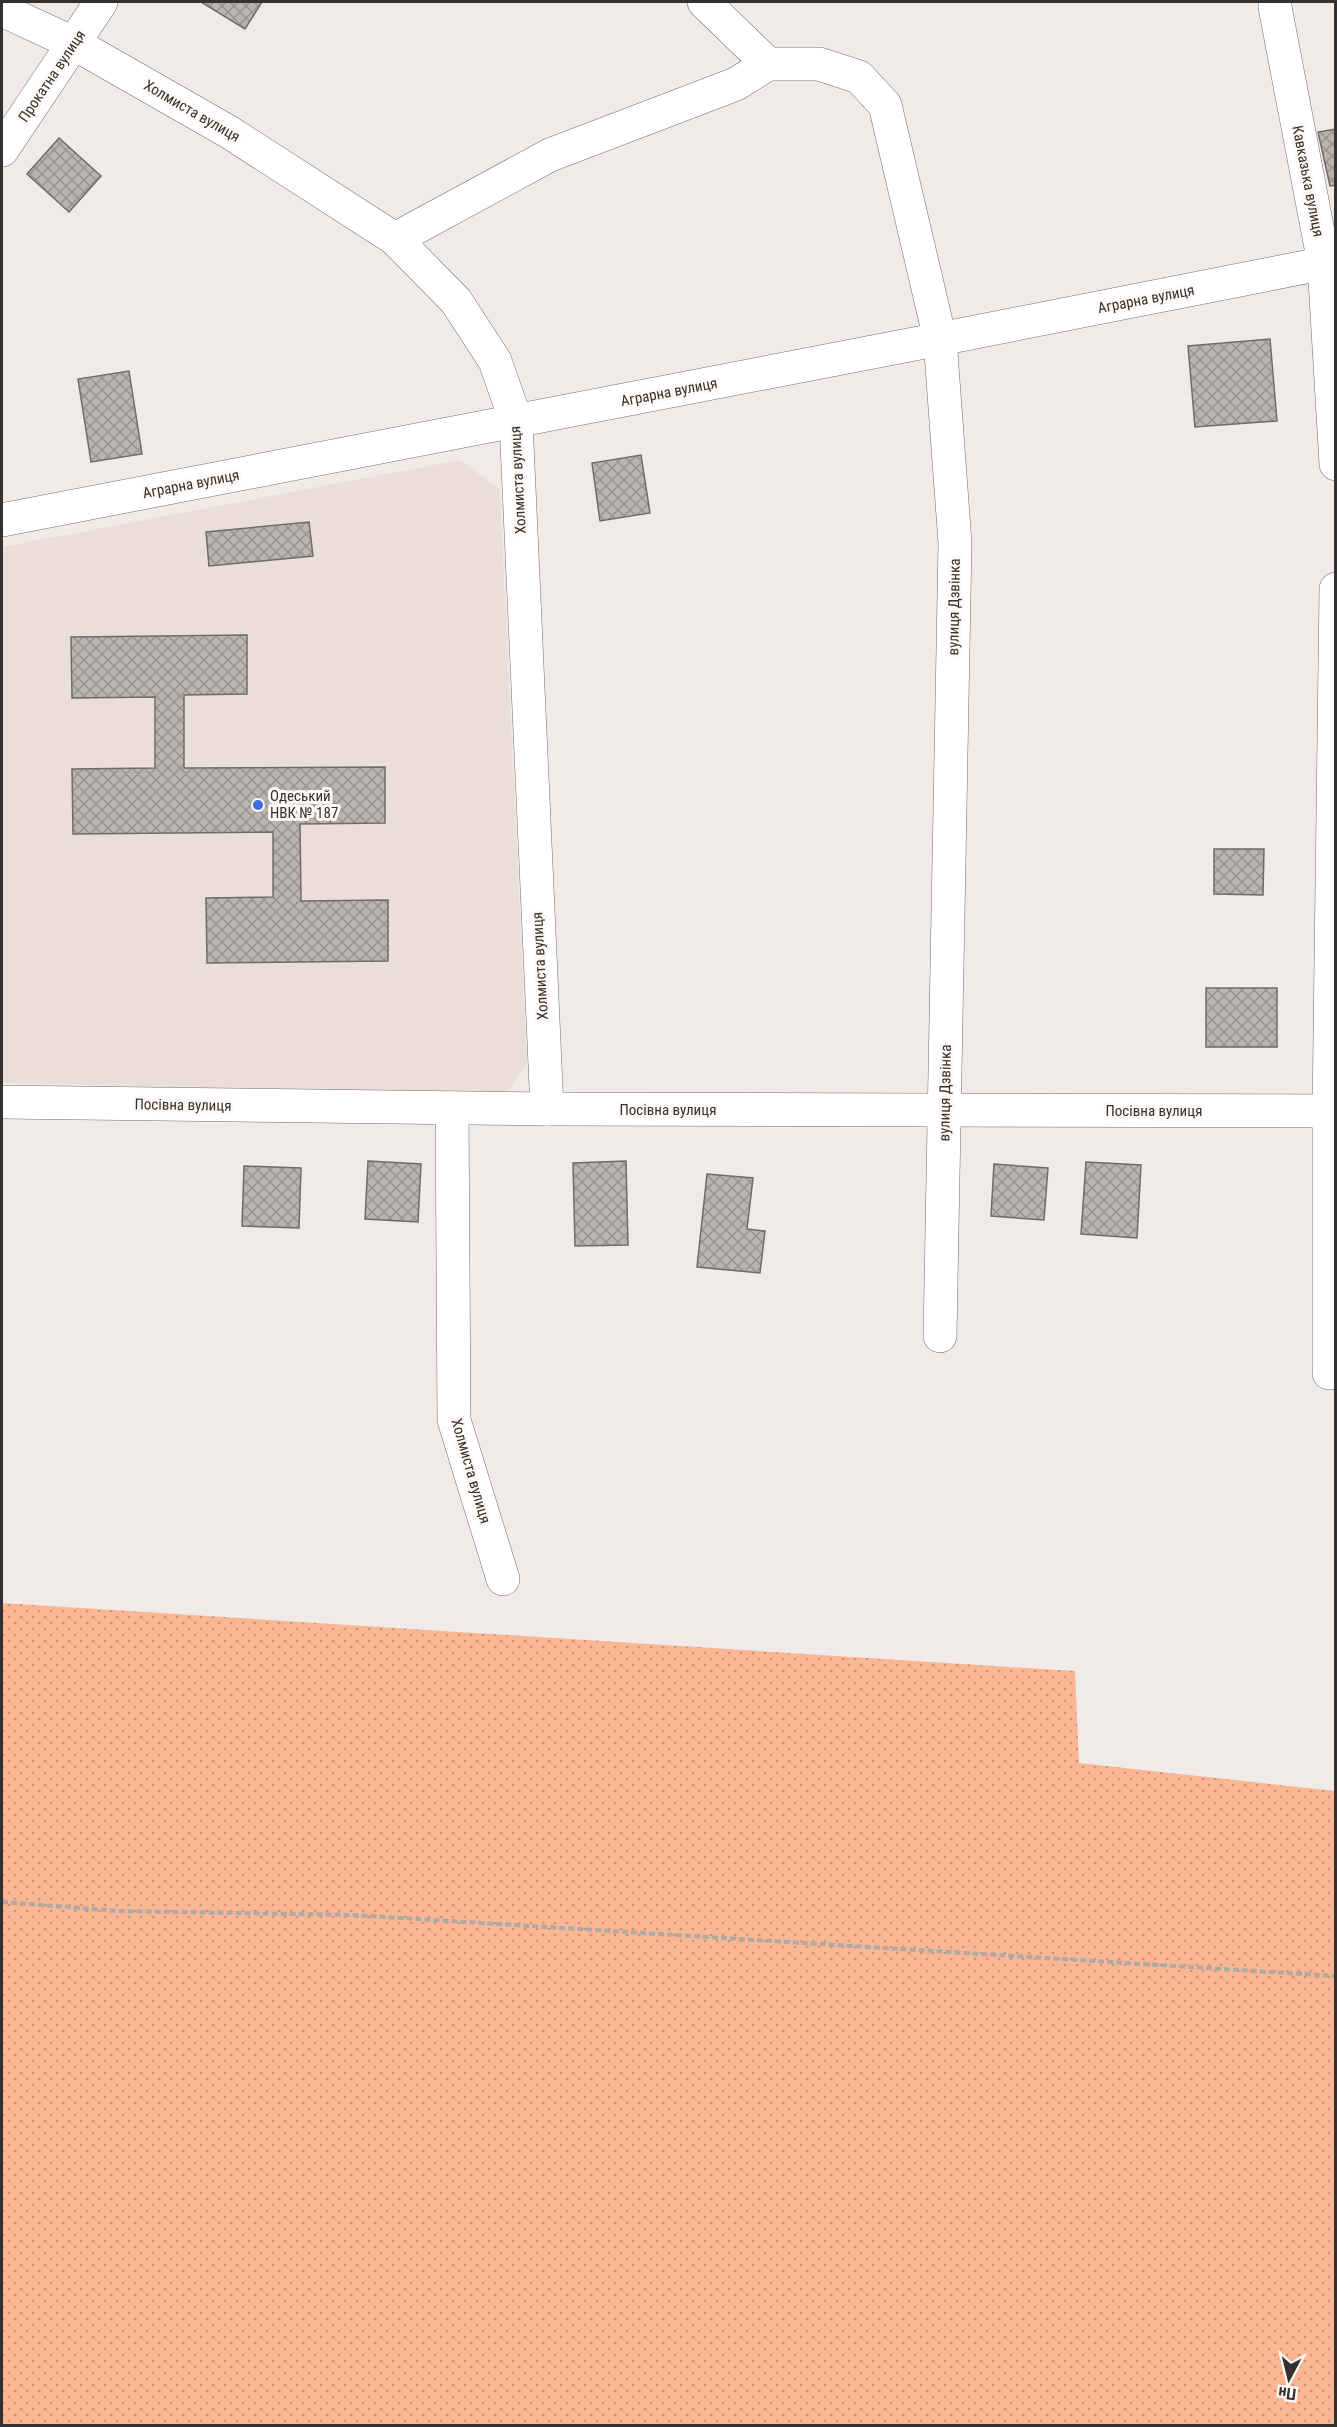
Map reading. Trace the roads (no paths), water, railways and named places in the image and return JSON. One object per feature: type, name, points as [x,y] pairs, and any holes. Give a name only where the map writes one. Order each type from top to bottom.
[{"type":"street","name":"Прокатна вулиця","points":[[2,150],[101,2]]},
{"type":"street","points":[[395,240],[550,155],[736,84],[768,64],[704,2]]},
{"type":"street","name":"Кавказька вулиця","points":[[1275,8],[1330,262],[1335,464]]},
{"type":"street","name":"Холмиста вулиця","points":[[2,10],[75,44],[229,132],[395,240],[456,301],[495,361],[516,421],[547,1109]]},
{"type":"street","name":"вулиця Дзвінка","points":[[768,64],[819,64],[859,77],[885,105],[940,339],[955,543],[940,1336]]},
{"type":"street","name":"Аграрна вулиця","points":[[2,520],[1330,262]]},
{"type":"street","points":[[1329,1373],[1335,589]]},
{"type":"street","name":"Посівна вулиця","points":[[2,1102],[547,1109],[1332,1111]]},
{"type":"street","name":"Холмиста вулиця","points":[[452,1108],[454,1420],[502,1579]]},
{"type":"place","name":"Одеський НВК № 187","points":[[258,805]]}]
